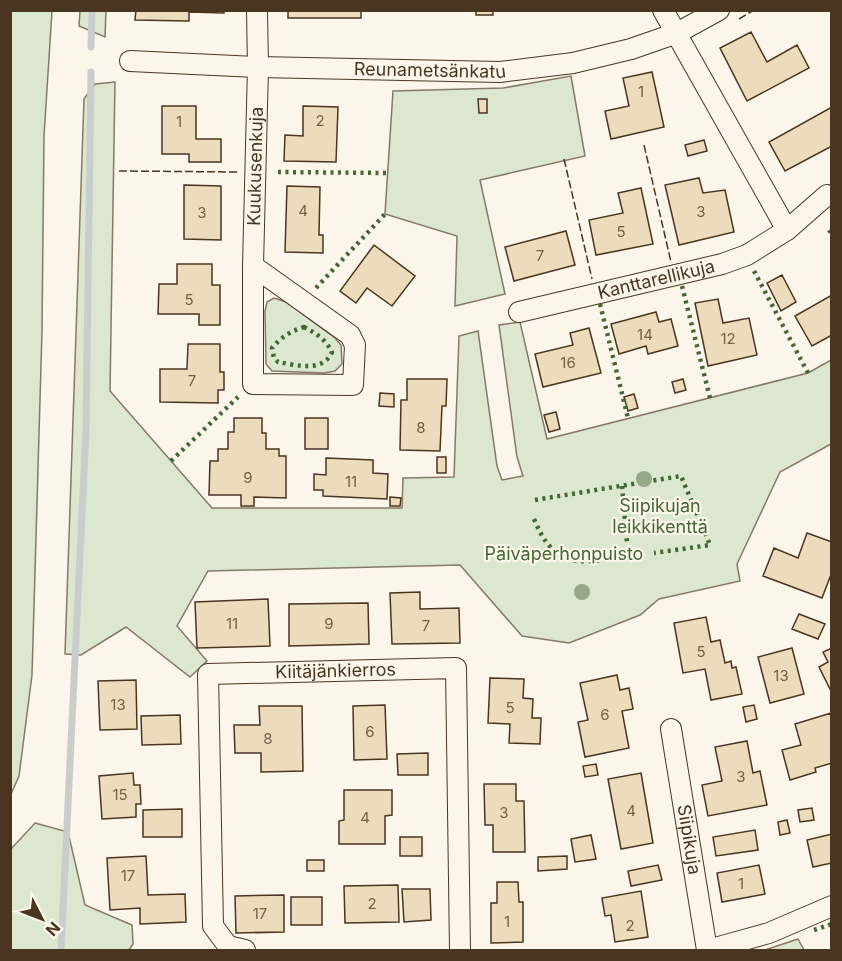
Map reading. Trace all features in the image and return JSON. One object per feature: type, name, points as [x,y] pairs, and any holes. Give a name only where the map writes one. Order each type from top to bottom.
[{"type":"street","name":"Kuukusenkuja","points":[[253,266],[350,335],[355,345],[353,385],[253,384],[253,266],[258,67],[257,10]]},
{"type":"street","points":[[663,10],[787,230]]},
{"type":"street","name":"Reunametsänkatu","points":[[130,61],[258,67],[501,72],[573,63],[631,49],[677,33],[719,10]]},
{"type":"street","name":"Kanttarellikuja","points":[[519,312],[722,264],[747,255],[787,230],[827,195]]},
{"type":"street","name":"Kiitäjänkierros","points":[[236,948],[213,926],[208,674],[456,668],[460,951]]},
{"type":"street","name":"Siipikuja","points":[[671,729],[707,951]]},
{"type":"street","points":[[707,951],[769,933],[831,906]]},
{"type":"green space","points":[[11,10],[52,11],[44,136],[42,331],[32,675],[19,776],[11,794]]},
{"type":"green space","points":[[80,11],[106,11],[105,37],[79,26]]},
{"type":"green space","points":[[571,76],[585,156],[480,180],[505,294],[455,306],[457,236],[385,214],[393,91],[503,88]]},
{"type":"green space","points":[[115,82],[110,391],[212,508],[402,508],[403,478],[454,477],[459,336],[478,331],[497,466],[502,480],[523,476],[517,457],[499,325],[520,322],[547,439],[808,373],[831,360],[831,444],[780,472],[737,564],[740,581],[659,599],[640,615],[569,643],[522,636],[460,565],[208,571],[177,626],[207,661],[190,677],[126,627],[81,655],[65,654],[84,99],[95,84]]},
{"type":"green space","points":[[274,298],[286,302],[335,338],[341,345],[342,364],[335,371],[324,373],[272,371],[266,364],[265,311],[267,302]]},
{"type":"green space","points":[[35,823],[68,832],[85,905],[132,925],[133,944],[129,950],[11,950],[11,849]]},
{"type":"green space","points":[[798,939],[804,950],[765,950]]},
{"type":"building","points":[[136,10],[224,10],[224,13],[189,12],[189,21],[135,20]]},
{"type":"building","points":[[288,10],[361,10],[361,18],[288,18]]},
{"type":"building","points":[[476,10],[493,10],[493,15],[476,15]]},
{"type":"building","points":[[751,32],[767,62],[797,45],[809,68],[747,101],[720,48]]},
{"type":"building","points":[[652,72],[664,127],[611,139],[605,111],[629,106],[623,78]]},
{"type":"building","points":[[478,99],[487,99],[487,113],[479,113]]},
{"type":"building","points":[[162,106],[196,106],[196,139],[221,139],[221,162],[189,162],[189,154],[162,154]]},
{"type":"building","points":[[303,106],[338,107],[336,162],[284,161],[285,135],[303,136]]},
{"type":"building","points":[[832,107],[832,146],[785,171],[769,142]]},
{"type":"building","points":[[704,140],[707,151],[688,156],[685,145]]},
{"type":"building","points":[[699,178],[703,193],[725,190],[734,232],[679,245],[665,185]]},
{"type":"building","points":[[184,185],[221,186],[221,240],[184,239]]},
{"type":"building","points":[[287,186],[320,187],[319,235],[323,235],[323,253],[285,252]]},
{"type":"building","points":[[641,188],[653,244],[596,255],[589,220],[623,213],[618,193]]},
{"type":"building","points":[[566,231],[575,265],[514,281],[505,247]]},
{"type":"building","points":[[374,245],[415,276],[392,306],[367,288],[356,303],[340,291]]},
{"type":"building","points":[[177,264],[212,264],[212,285],[220,285],[220,325],[199,325],[199,314],[158,314],[159,284],[177,284]]},
{"type":"building","points":[[782,275],[796,302],[781,311],[767,283]]},
{"type":"building","points":[[832,295],[832,335],[812,346],[795,316]]},
{"type":"building","points":[[718,299],[723,323],[749,318],[757,355],[708,366],[695,303]]},
{"type":"building","points":[[656,312],[659,322],[671,319],[678,346],[648,354],[646,346],[619,354],[611,324]]},
{"type":"building","points":[[589,328],[601,373],[543,387],[535,354],[573,345],[570,333]]},
{"type":"building","points":[[188,344],[220,344],[220,372],[224,372],[224,390],[218,390],[218,403],[160,402],[160,369],[187,369]]},
{"type":"building","points":[[407,379],[447,379],[446,406],[442,406],[440,451],[400,450],[401,400],[407,400]]},
{"type":"building","points":[[683,379],[686,390],[675,393],[672,382]]},
{"type":"building","points":[[380,393],[394,394],[394,407],[379,406]]},
{"type":"building","points":[[634,394],[638,408],[628,411],[624,397]]},
{"type":"building","points":[[556,412],[560,429],[549,432],[544,415]]},
{"type":"building","points":[[234,418],[262,418],[262,433],[266,433],[266,449],[279,449],[279,456],[286,456],[286,498],[254,497],[254,506],[241,506],[241,495],[209,495],[210,461],[218,461],[218,449],[228,449],[228,432],[234,432]]},
{"type":"building","points":[[305,418],[328,418],[328,449],[305,449]]},
{"type":"building","points":[[437,457],[446,457],[446,473],[437,473]]},
{"type":"building","points":[[326,458],[373,460],[373,473],[388,474],[387,499],[323,496],[323,490],[314,490],[314,474],[326,475]]},
{"type":"building","points":[[390,497],[401,498],[400,506],[390,506]]},
{"type":"building","points":[[807,533],[832,542],[832,572],[822,598],[763,576],[774,548],[798,558]]},
{"type":"building","points":[[420,592],[420,609],[459,608],[460,643],[392,644],[390,593]]},
{"type":"building","points":[[268,599],[270,646],[197,648],[195,602]]},
{"type":"building","points":[[368,603],[369,644],[289,646],[289,604]]},
{"type":"building","points":[[799,614],[825,624],[818,639],[792,629]]},
{"type":"building","points":[[706,617],[711,642],[720,640],[725,663],[731,661],[732,668],[736,667],[742,694],[711,700],[705,669],[683,673],[674,623]]},
{"type":"building","points":[[792,648],[804,694],[770,703],[758,657]]},
{"type":"building","points":[[832,648],[831,691],[819,667],[828,662],[823,652]]},
{"type":"building","points":[[617,675],[620,690],[629,688],[633,709],[622,711],[629,748],[585,757],[578,722],[588,720],[580,683]]},
{"type":"building","points":[[490,678],[524,679],[523,698],[533,699],[532,718],[541,718],[540,744],[509,743],[510,724],[488,723]]},
{"type":"building","points":[[136,680],[137,729],[100,730],[98,681]]},
{"type":"building","points":[[385,705],[387,759],[354,760],[353,706]]},
{"type":"building","points":[[754,705],[757,719],[746,722],[743,707]]},
{"type":"building","points":[[259,706],[302,706],[303,771],[261,772],[261,753],[235,753],[234,725],[260,725]]},
{"type":"building","points":[[831,713],[832,763],[815,768],[816,772],[790,780],[782,750],[801,745],[795,724]]},
{"type":"building","points":[[180,715],[181,744],[142,745],[141,716]]},
{"type":"building","points":[[747,741],[753,773],[760,771],[767,805],[708,816],[702,785],[722,781],[715,747]]},
{"type":"building","points":[[428,753],[428,775],[398,775],[397,754]]},
{"type":"building","points":[[596,764],[598,775],[585,777],[583,766]]},
{"type":"building","points":[[133,773],[134,785],[140,785],[141,804],[136,804],[136,817],[102,819],[99,776]]},
{"type":"building","points":[[641,773],[653,843],[621,849],[608,779]]},
{"type":"building","points":[[484,784],[516,784],[516,801],[524,801],[525,852],[493,852],[493,825],[485,825]]},
{"type":"building","points":[[344,790],[392,790],[392,815],[385,816],[385,844],[339,844],[339,821],[344,820]]},
{"type":"building","points":[[812,808],[814,820],[800,822],[798,810]]},
{"type":"building","points":[[182,809],[182,837],[143,837],[143,810]]},
{"type":"building","points":[[787,820],[790,833],[780,835],[778,822]]},
{"type":"building","points":[[755,830],[758,850],[716,856],[713,837]]},
{"type":"building","points":[[832,834],[832,863],[813,867],[807,840]]},
{"type":"building","points":[[591,835],[596,859],[575,862],[571,839]]},
{"type":"building","points":[[400,837],[422,837],[422,856],[400,856]]},
{"type":"building","points":[[146,856],[148,895],[185,894],[186,922],[140,924],[140,908],[110,910],[107,858]]},
{"type":"building","points":[[567,856],[567,869],[538,871],[538,857]]},
{"type":"building","points":[[307,860],[324,860],[324,871],[307,871]]},
{"type":"building","points":[[658,865],[662,880],[631,886],[628,871]]},
{"type":"building","points":[[759,865],[765,894],[722,902],[717,873]]},
{"type":"building","points":[[497,882],[518,882],[519,902],[523,902],[523,942],[491,943],[491,903],[497,903]]},
{"type":"building","points":[[398,885],[399,922],[345,923],[344,886]]},
{"type":"building","points":[[402,889],[430,889],[431,920],[404,922]]},
{"type":"building","points":[[641,891],[648,937],[615,942],[611,915],[605,916],[602,898]]},
{"type":"building","points":[[284,895],[284,932],[236,933],[235,896]]},
{"type":"building","points":[[291,897],[322,897],[322,925],[291,925]]},
{"type":"waterway","points":[[91,47],[92,10]]},
{"type":"waterway","points":[[61,950],[86,430],[91,72]]},
{"type":"hedge","points":[[278,172],[387,173]]},
{"type":"hedge","points":[[316,288],[385,214]]},
{"type":"hedge","points":[[829,230],[832,234]]},
{"type":"hedge","points":[[754,271],[808,373]]},
{"type":"hedge","points":[[682,286],[710,398]]},
{"type":"hedge","points":[[600,304],[628,418]]},
{"type":"hedge","points":[[304,327],[317,334],[327,344],[332,352],[328,359],[308,366],[278,362],[274,358],[272,348],[287,335],[304,327]]},
{"type":"hedge","points":[[171,461],[238,397]]},
{"type":"hedge","points":[[535,500],[681,476],[710,545],[654,553]]},
{"type":"hedge","points":[[622,486],[627,542]]},
{"type":"hedge","points":[[534,519],[546,542],[561,556],[580,561],[606,559]]},
{"type":"hedge","points":[[814,930],[832,924]]},
{"type":"fence","points":[[739,19],[754,10]]},
{"type":"fence","points":[[644,145],[671,262]]},
{"type":"fence","points":[[564,159],[592,279]]},
{"type":"fence","points":[[119,171],[238,172]]},
{"type":"park label","name":"Siipikujan leikkikenttä","points":[[660,516]]},
{"type":"park label","name":"Päiväperhonpuisto","points":[[564,554]]}]
